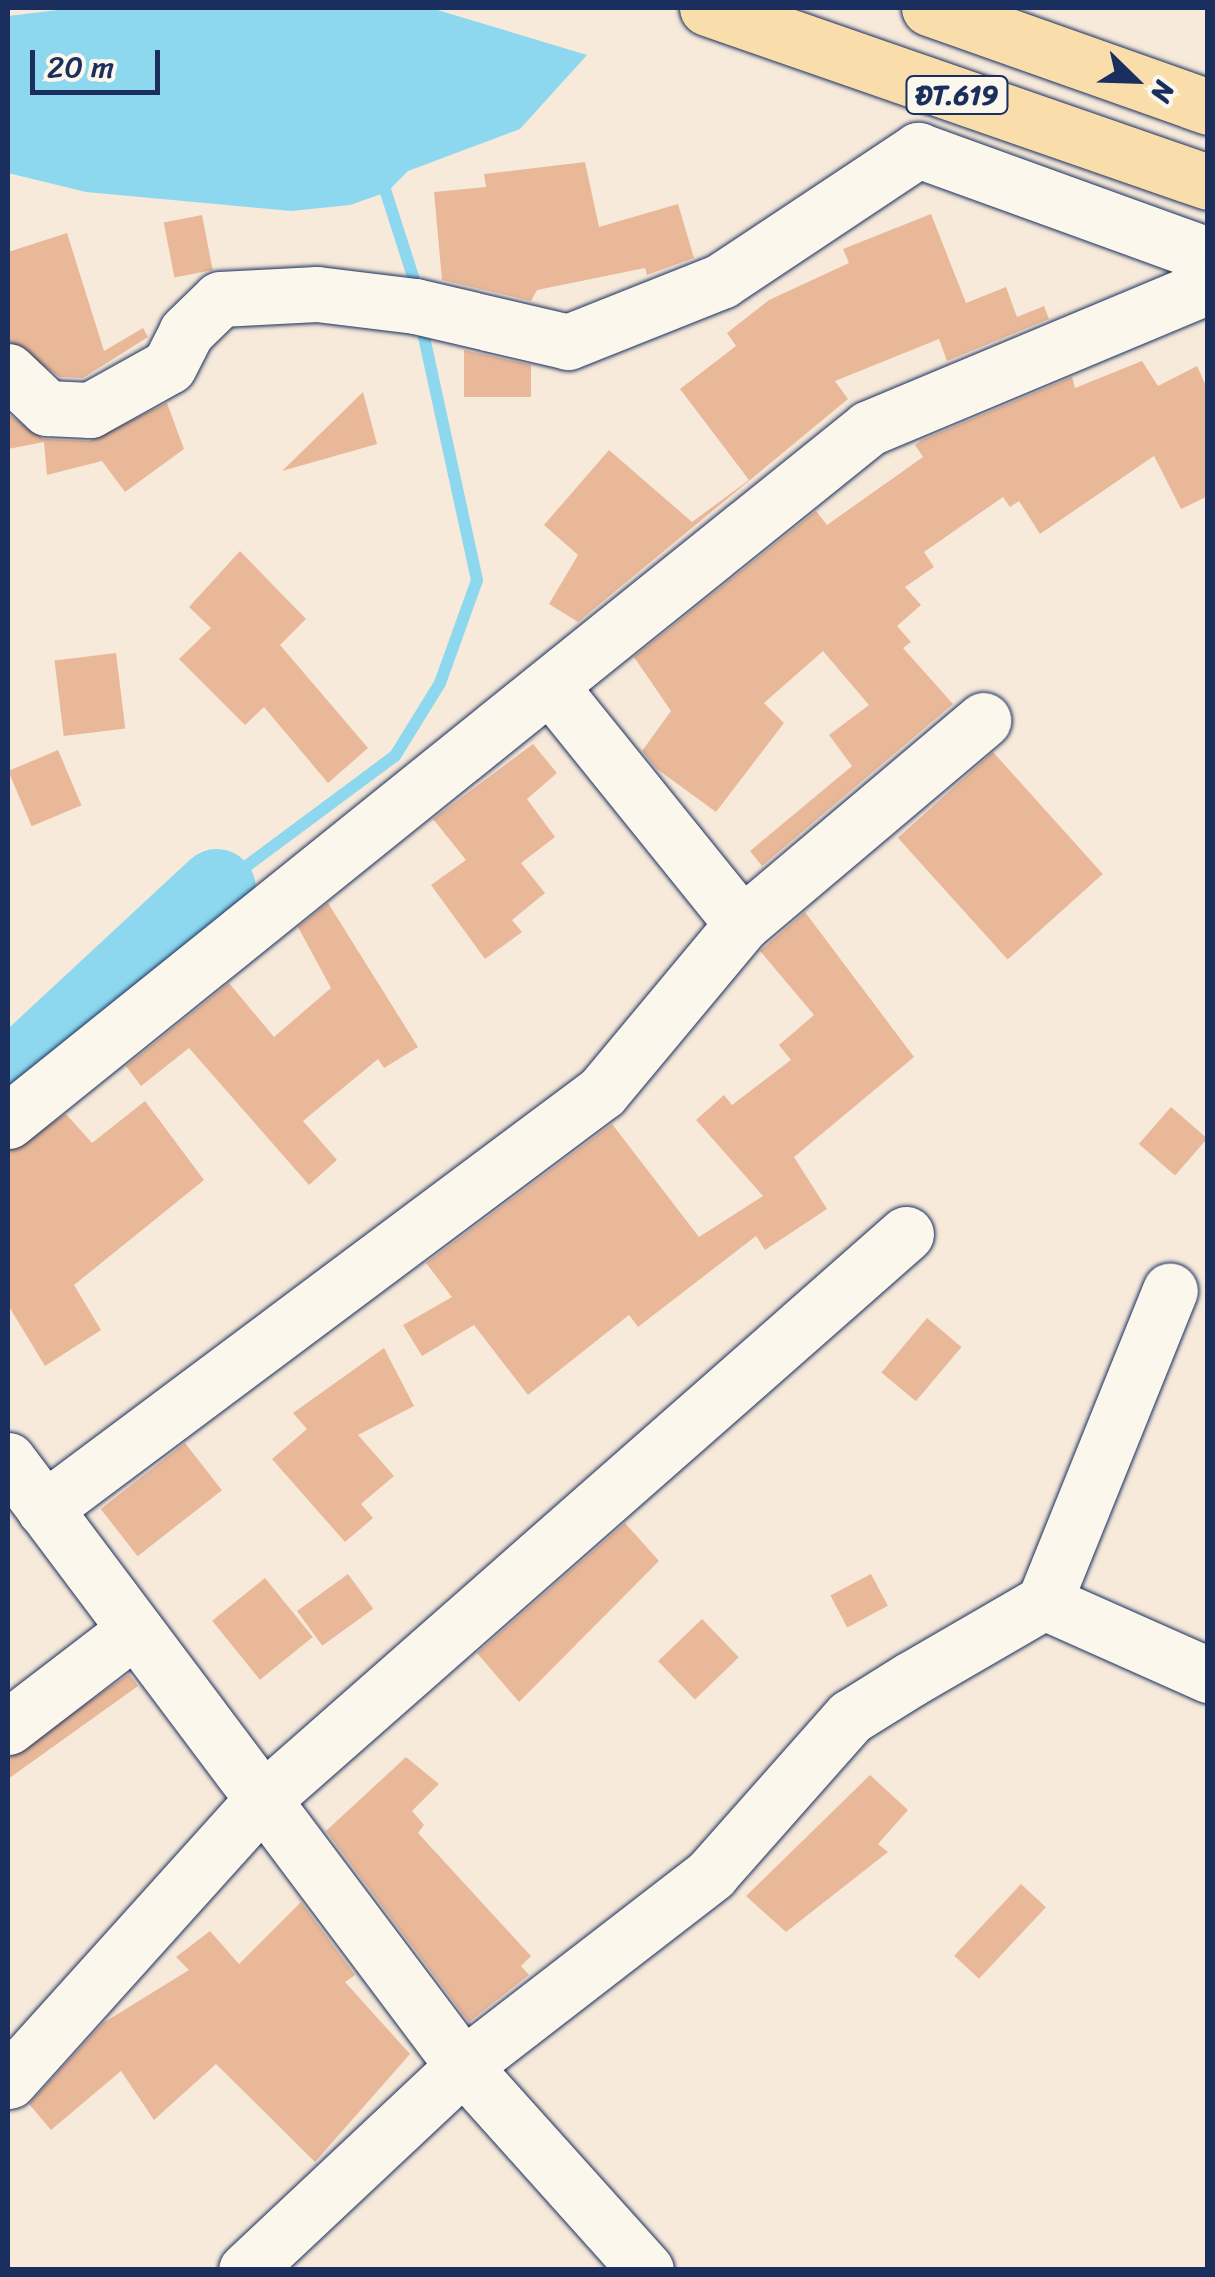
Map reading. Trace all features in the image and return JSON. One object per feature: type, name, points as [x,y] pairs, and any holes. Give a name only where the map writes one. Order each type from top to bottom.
[{"type":"main road","name":"ĐT.619","points":[[707,8],[1208,182]]},
{"type":"main road","name":"ĐT.619","points":[[929,8],[1208,107]]},
{"type":"street","points":[[8,371],[48,408],[90,410],[169,366],[186,332],[220,299],[317,294],[395,304],[568,342],[721,281],[918,150],[1208,255]]},
{"type":"street","points":[[8,1121],[869,428],[1208,286]]},
{"type":"street","points":[[550,686],[742,924]]},
{"type":"street","points":[[44,1509],[602,1092],[742,924],[983,720]]},
{"type":"street","points":[[8,2081],[258,1804],[906,1234]]},
{"type":"street","points":[[246,2270],[463,2066],[711,1874],[850,1717],[1044,1602],[1170,1290]]},
{"type":"street","points":[[8,1460],[258,1804],[463,2066],[646,2270]]},
{"type":"street","points":[[1044,1602],[1208,1675]]},
{"type":"street","points":[[8,1727],[132,1632]]},
{"type":"water","points":[[75,8],[431,8],[587,55],[520,129],[408,171],[387,192],[350,205],[291,211],[86,192],[8,173],[8,16]]},
{"type":"building","points":[[585,162],[599,227],[678,204],[694,258],[647,275],[645,268],[537,290],[531,301],[442,280],[434,192],[486,187],[484,174]]},
{"type":"building","points":[[931,214],[966,303],[1006,287],[1017,317],[1044,306],[1049,319],[947,361],[939,339],[835,381],[848,399],[578,622],[549,604],[578,555],[544,525],[609,450],[692,522],[749,480],[680,389],[736,346],[727,333],[769,300],[849,263],[843,249]]},
{"type":"building","points":[[202,215],[213,270],[174,277],[164,222]]},
{"type":"building","points":[[67,233],[104,351],[143,328],[148,337],[83,378],[60,377],[8,341],[8,252]]},
{"type":"building","points":[[464,350],[531,365],[531,397],[464,397]]},
{"type":"building","points":[[1142,361],[1158,386],[1197,366],[1208,390],[1208,496],[1181,509],[1154,456],[1040,534],[1019,501],[1010,507],[1003,497],[924,552],[934,567],[905,587],[921,605],[897,626],[911,642],[903,648],[953,704],[762,866],[750,851],[852,766],[829,735],[869,705],[823,651],[764,703],[784,723],[716,812],[657,769],[642,751],[671,711],[634,657],[816,511],[827,525],[923,457],[915,445],[922,440],[1072,377],[1075,388]]},
{"type":"building","points":[[363,392],[377,444],[282,471]]},
{"type":"building","points":[[167,403],[184,449],[125,492],[102,461],[47,475],[44,442],[8,449],[8,414],[44,439],[89,441]]},
{"type":"building","points":[[240,551],[306,619],[280,645],[368,748],[328,783],[264,707],[245,725],[179,659],[211,628],[189,607]]},
{"type":"building","points":[[116,653],[125,728],[64,736],[54,661]]},
{"type":"building","points":[[533,744],[557,773],[527,799],[555,837],[521,863],[545,893],[512,920],[522,932],[485,959],[431,885],[466,860],[433,819]]},
{"type":"building","points":[[58,750],[81,805],[32,826],[8,771]]},
{"type":"building","points":[[993,752],[1103,874],[1008,960],[898,838]]},
{"type":"building","points":[[328,903],[418,1047],[384,1068],[378,1059],[303,1121],[337,1160],[309,1185],[189,1048],[141,1086],[126,1066],[229,983],[274,1037],[331,988],[298,927]]},
{"type":"building","points":[[805,912],[914,1057],[794,1157],[827,1209],[765,1250],[756,1236],[638,1327],[629,1315],[528,1395],[474,1325],[422,1356],[403,1325],[452,1297],[426,1263],[612,1124],[699,1237],[763,1196],[696,1120],[724,1095],[732,1105],[791,1060],[779,1045],[814,1015],[760,951]]},
{"type":"building","points":[[145,1101],[204,1180],[74,1285],[101,1330],[45,1366],[8,1305],[8,1151],[66,1114],[92,1143]]},
{"type":"building","points":[[1171,1107],[1207,1138],[1175,1175],[1139,1144]]},
{"type":"building","points":[[927,1318],[961,1347],[916,1401],[881,1372]]},
{"type":"building","points":[[384,1348],[414,1406],[358,1435],[394,1476],[361,1504],[373,1518],[345,1542],[272,1459],[307,1429],[293,1413]]},
{"type":"building","points":[[185,1443],[222,1490],[138,1556],[101,1509]]},
{"type":"building","points":[[625,1523],[659,1561],[519,1702],[477,1653]]},
{"type":"building","points":[[348,1574],[373,1609],[322,1646],[297,1611]]},
{"type":"building","points":[[871,1574],[888,1606],[847,1627],[830,1596]]},
{"type":"building","points":[[265,1578],[313,1637],[260,1680],[212,1621]]},
{"type":"building","points":[[702,1619],[739,1657],[695,1699],[658,1661]]},
{"type":"building","points":[[129,1674],[138,1686],[8,1779],[8,1758]]},
{"type":"building","points":[[406,1757],[439,1784],[412,1811],[424,1825],[418,1833],[531,1956],[521,1966],[529,1975],[469,2022],[326,1831]]},
{"type":"building","points":[[870,1775],[908,1810],[878,1844],[888,1852],[786,1932],[746,1896]]},
{"type":"building","points":[[1021,1884],[1046,1907],[979,1979],[954,1956]]},
{"type":"building","points":[[301,1902],[355,1975],[345,1982],[410,2054],[315,2162],[216,2064],[154,2120],[121,2071],[51,2130],[29,2104],[103,2023],[189,1970],[176,1957],[210,1931],[239,1964]]},
{"type":"waterway","points":[[382,180],[417,289]]},
{"type":"waterway","points":[[217,888],[395,756],[440,683],[477,580],[422,328]]},
{"type":"waterway","points":[[8,1082],[217,888]]}]
